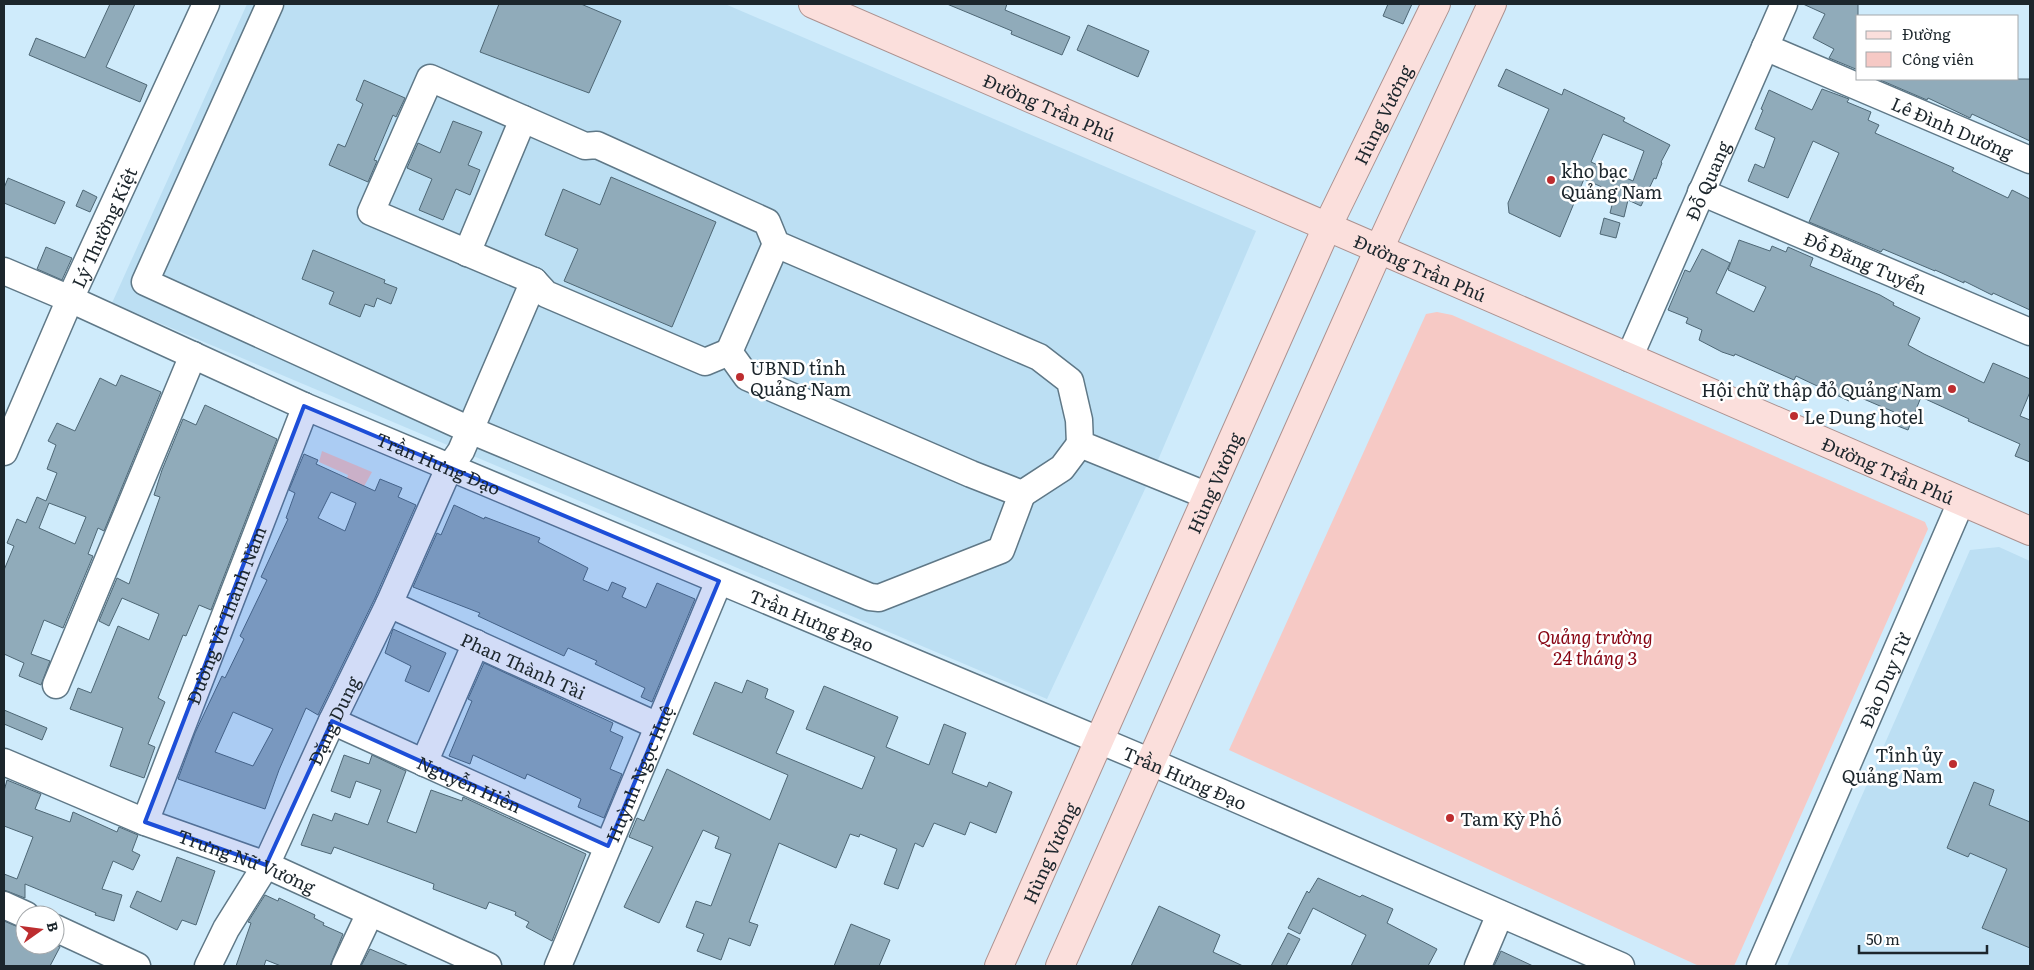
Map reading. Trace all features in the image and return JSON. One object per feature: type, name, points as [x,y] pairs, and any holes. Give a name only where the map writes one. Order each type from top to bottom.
[{"type":"main road","name":"Đường Trần Phú","points":[[812,4],[2030,532]]},
{"type":"main road","name":"Hùng Vương","points":[[999,966],[1327,227],[1436,4]]},
{"type":"main road","points":[[1060,966],[1379,249],[1492,4]]},
{"type":"street","name":"Lý Thường Kiệt","points":[[4,452],[70,299],[206,4]]},
{"type":"street","points":[[270,4],[145,282],[470,430],[870,597],[879,598],[1001,550],[1022,494],[1062,468],[1080,444],[1079,420],[1070,381],[1039,357],[776,244],[767,222],[597,146],[585,146],[430,78],[371,212],[534,281],[546,294],[705,362],[729,352],[776,244]]},
{"type":"street","name":"Đỗ Quang","points":[[1629,358],[1784,4]]},
{"type":"street","name":"Lê Đình Dương","points":[[1765,47],[2030,160]]},
{"type":"street","points":[[467,253],[523,119]]},
{"type":"street","name":"Đỗ Đăng Tuyển","points":[[1702,192],[2030,332]]},
{"type":"street","name":"Trần Hưng Đạo","points":[[4,271],[70,299],[304,406],[1151,762],[1621,966]]},
{"type":"street","name":"Đặng Dung","points":[[208,966],[226,929],[266,865],[332,721],[389,604],[449,468],[461,451],[534,281]]},
{"type":"street","points":[[729,352],[747,377],[1022,494]]},
{"type":"street","points":[[56,685],[193,355]]},
{"type":"street","name":"Đường Vũ Thành Năm","points":[[145,822],[304,406]]},
{"type":"street","points":[[1080,444],[1208,496]]},
{"type":"street","name":"Đào Duy Từ","points":[[1760,966],[1961,502]]},
{"type":"street","name":"Huỳnh Ngọc Huệ","points":[[558,966],[719,581]]},
{"type":"street","name":"Phan Thành Tài","points":[[389,604],[658,726]]},
{"type":"street","points":[[424,763],[476,643]]},
{"type":"street","name":"Nguyễn Hiền","points":[[332,721],[608,846]]},
{"type":"street","name":"Trưng Nữ Vương","points":[[4,762],[145,822],[266,865],[488,966]]},
{"type":"street","points":[[345,966],[370,912]]},
{"type":"street","points":[[1478,966],[1500,914]]},
{"type":"street","points":[[65,933],[137,966]]},
{"type":"highlighted area","points":[[304,406],[719,581],[608,846],[332,721],[266,865],[145,822]]},
{"type":"shaded area","name":"UBND tỉnh Quảng Nam","points":[[247,4],[725,4],[1256,231],[1152,474],[1047,699],[112,303]]},
{"type":"shaded area","name":"Tỉnh ủy Quảng Nam","points":[[1999,547],[2030,561],[2030,966],[1787,966],[1970,550]]},
{"type":"green space","name":"Quảng trường 24 tháng 3","points":[[1437,312],[1452,315],[1925,522],[1928,529],[1734,966],[1699,966],[1229,750],[1426,314]]},
{"type":"green space","points":[[322,451],[372,472],[362,490],[346,482],[348,475],[319,462]]},
{"type":"building","points":[[110,4],[135,4],[106,67],[147,85],[140,102],[29,55],[36,38],[85,58]]},
{"type":"building","points":[[499,4],[581,4],[621,21],[589,93],[480,52]]},
{"type":"building","points":[[947,4],[1007,4],[1005,10],[1070,37],[1062,55],[1011,34],[1012,31]]},
{"type":"building","points":[[1388,4],[1412,4],[1403,24],[1383,16]]},
{"type":"building","points":[[1803,4],[1858,4],[1858,15],[1856,15],[1856,69],[1829,58],[1834,49],[1813,38],[1825,14]]},
{"type":"building","points":[[1088,25],[1149,51],[1138,77],[1077,50]]},
{"type":"building","points":[[1506,69],[1562,95],[1564,89],[1625,118],[1623,121],[1670,145],[1661,162],[1656,179],[1654,178],[1641,206],[1628,200],[1624,217],[1610,213],[1615,193],[1584,179],[1560,237],[1509,213],[1508,203],[1549,109],[1498,86]],"holes":[[[1603,134],[1644,151],[1633,181],[1591,162]]]},
{"type":"building","points":[[2030,79],[2030,141],[1972,114],[1970,118],[1928,98],[1927,100],[1880,80]]},
{"type":"building","points":[[364,80],[405,98],[396,117],[393,115],[374,160],[377,161],[368,182],[329,165],[338,144],[345,147],[363,104],[356,100]]},
{"type":"building","points":[[1822,89],[1849,99],[1847,102],[1871,112],[1868,120],[1879,125],[1875,133],[1954,168],[1952,171],[2008,198],[2012,190],[2030,199],[2030,310],[1993,293],[1992,295],[1964,281],[1964,283],[1883,249],[1881,252],[1809,222],[1839,153],[1813,141],[1788,198],[1748,181],[1755,164],[1764,168],[1775,138],[1755,129],[1769,90],[1812,110]]},
{"type":"building","points":[[453,121],[482,132],[468,165],[480,170],[470,195],[456,189],[443,220],[419,210],[432,179],[407,168],[418,143],[440,153]]},
{"type":"building","points":[[611,177],[716,222],[672,327],[564,281],[578,249],[545,235],[563,189],[600,205]]},
{"type":"building","points":[[8,178],[65,202],[55,224],[4,203],[4,188]]},
{"type":"building","points":[[83,190],[97,197],[90,212],[76,206]]},
{"type":"building","points":[[1604,218],[1620,223],[1616,238],[1600,234]]},
{"type":"building","points":[[1739,240],[1770,251],[1772,246],[1786,252],[1788,247],[1813,258],[1810,266],[1880,295],[1894,303],[1893,305],[1920,318],[1908,345],[1984,383],[1993,363],[2030,379],[2030,392],[2020,416],[2030,420],[2030,462],[2015,456],[2020,444],[1968,421],[1969,419],[1921,397],[1908,430],[1890,423],[1894,412],[1852,394],[1849,401],[1796,376],[1794,380],[1735,354],[1734,356],[1722,352],[1699,340],[1702,330],[1686,323],[1688,318],[1668,310],[1685,270],[1690,272],[1702,249],[1730,263],[1716,293],[1754,312],[1766,287],[1728,270]]},
{"type":"building","points":[[46,247],[72,258],[62,280],[37,269]]},
{"type":"building","points":[[313,250],[385,280],[384,283],[397,288],[391,304],[377,298],[374,307],[365,304],[360,317],[329,304],[334,292],[302,279]]},
{"type":"building","points":[[121,375],[161,392],[104,531],[98,528],[88,554],[93,556],[63,628],[44,620],[31,654],[50,661],[41,685],[19,676],[24,663],[4,654],[4,570],[14,546],[7,543],[17,519],[26,523],[37,497],[46,501],[57,473],[47,469],[56,445],[48,441],[57,423],[75,431],[100,378],[116,386]],"holes":[[[49,503],[86,517],[75,544],[39,528]]]},
{"type":"building","points":[[205,405],[277,439],[211,610],[199,605],[186,636],[183,635],[158,698],[165,702],[148,744],[155,747],[144,778],[110,766],[123,728],[70,709],[78,688],[91,693],[118,626],[149,640],[159,614],[122,598],[109,626],[99,621],[117,578],[129,584],[160,497],[154,495],[162,470],[183,419],[196,425]]},
{"type":"building","points":[[304,454],[318,460],[316,464],[375,491],[380,479],[402,488],[398,497],[416,505],[375,598],[318,715],[306,708],[279,770],[265,809],[178,779],[195,733],[222,676],[225,678],[244,639],[240,636],[267,580],[261,577],[288,519],[286,518],[295,493],[289,490]],"holes":[[[331,492],[356,503],[345,531],[318,518]],[[233,712],[273,729],[253,766],[215,752]]]},
{"type":"building","points":[[454,505],[484,519],[485,517],[540,538],[538,542],[588,568],[583,580],[608,591],[612,582],[626,588],[622,597],[646,608],[657,583],[695,599],[652,702],[641,697],[645,688],[595,664],[597,661],[568,648],[564,656],[478,616],[480,613],[413,587],[437,533],[441,535]]},
{"type":"building","points":[[393,629],[446,653],[429,692],[405,681],[411,666],[385,653]]},
{"type":"building","points":[[484,663],[613,723],[610,731],[623,737],[610,769],[622,774],[604,818],[578,807],[581,799],[527,774],[525,779],[473,755],[470,764],[449,756],[472,701],[468,699]]},
{"type":"building","points":[[747,680],[768,689],[765,698],[794,711],[776,753],[862,789],[875,757],[806,729],[824,686],[898,717],[886,747],[929,765],[944,724],[966,733],[952,773],[987,787],[989,782],[1012,792],[996,833],[970,822],[965,835],[934,823],[923,847],[915,843],[898,889],[884,884],[897,849],[860,834],[859,837],[850,834],[836,868],[779,843],[749,922],[758,925],[750,946],[729,938],[721,960],[697,951],[704,934],[686,927],[696,901],[711,906],[731,854],[715,848],[719,837],[703,830],[659,923],[624,907],[653,847],[629,837],[637,818],[644,821],[667,769],[770,820],[788,775],[693,734],[715,682],[742,693]]},
{"type":"building","points":[[4,710],[47,728],[42,740],[4,724]]},
{"type":"building","points":[[344,755],[369,764],[372,755],[406,771],[387,822],[416,833],[431,790],[462,801],[463,797],[586,854],[552,941],[526,927],[529,922],[515,915],[516,912],[489,902],[486,909],[433,889],[434,884],[334,847],[331,854],[301,845],[313,814],[332,821],[335,813],[368,825],[381,790],[356,781],[350,798],[331,791]]},
{"type":"building","points":[[7,780],[41,794],[35,809],[70,822],[73,812],[117,832],[119,827],[138,835],[132,851],[140,855],[133,870],[113,861],[102,889],[122,895],[114,921],[95,915],[96,913],[25,884],[25,898],[4,890],[4,874],[17,879],[33,837],[4,826],[4,791]]},
{"type":"building","points":[[1974,782],[1994,790],[1989,805],[2030,822],[2030,948],[1982,928],[2007,869],[1970,853],[1968,857],[1947,848]]},
{"type":"building","points":[[177,857],[215,871],[196,925],[182,920],[177,930],[130,907],[137,891],[161,902]]},
{"type":"building","points":[[1318,878],[1360,897],[1362,895],[1393,909],[1387,923],[1437,949],[1428,966],[1351,966],[1366,935],[1313,908],[1300,934],[1288,928],[1307,891],[1309,893]]},
{"type":"building","points":[[265,895],[278,901],[279,898],[315,915],[314,918],[324,923],[323,925],[343,934],[330,966],[281,966],[266,960],[264,966],[236,966],[251,923],[248,922]]},
{"type":"building","points":[[1159,906],[1220,935],[1213,952],[1243,966],[1131,966]]},
{"type":"building","points":[[4,921],[15,926],[15,955],[56,955],[50,966],[4,966]]},
{"type":"building","points":[[851,924],[890,940],[879,966],[834,966]]},
{"type":"building","points":[[1288,933],[1300,939],[1286,966],[1271,966]]},
{"type":"building","points":[[370,949],[409,966],[361,966]]},
{"type":"building","points":[[1501,951],[1533,966],[1494,966]]},
{"type":"place","name":"kho bạc Quảng Nam","points":[[1551,180]]},
{"type":"place","name":"UBND tỉnh Quảng Nam","points":[[740,377]]},
{"type":"place","name":"Hội chữ thập đỏ Quảng Nam","points":[[1952,389]]},
{"type":"place","name":"Le Dung hotel","points":[[1794,416]]},
{"type":"place","name":"Tỉnh ủy Quảng Nam","points":[[1953,764]]},
{"type":"place","name":"Tam Kỳ Phố","points":[[1450,818]]}]
